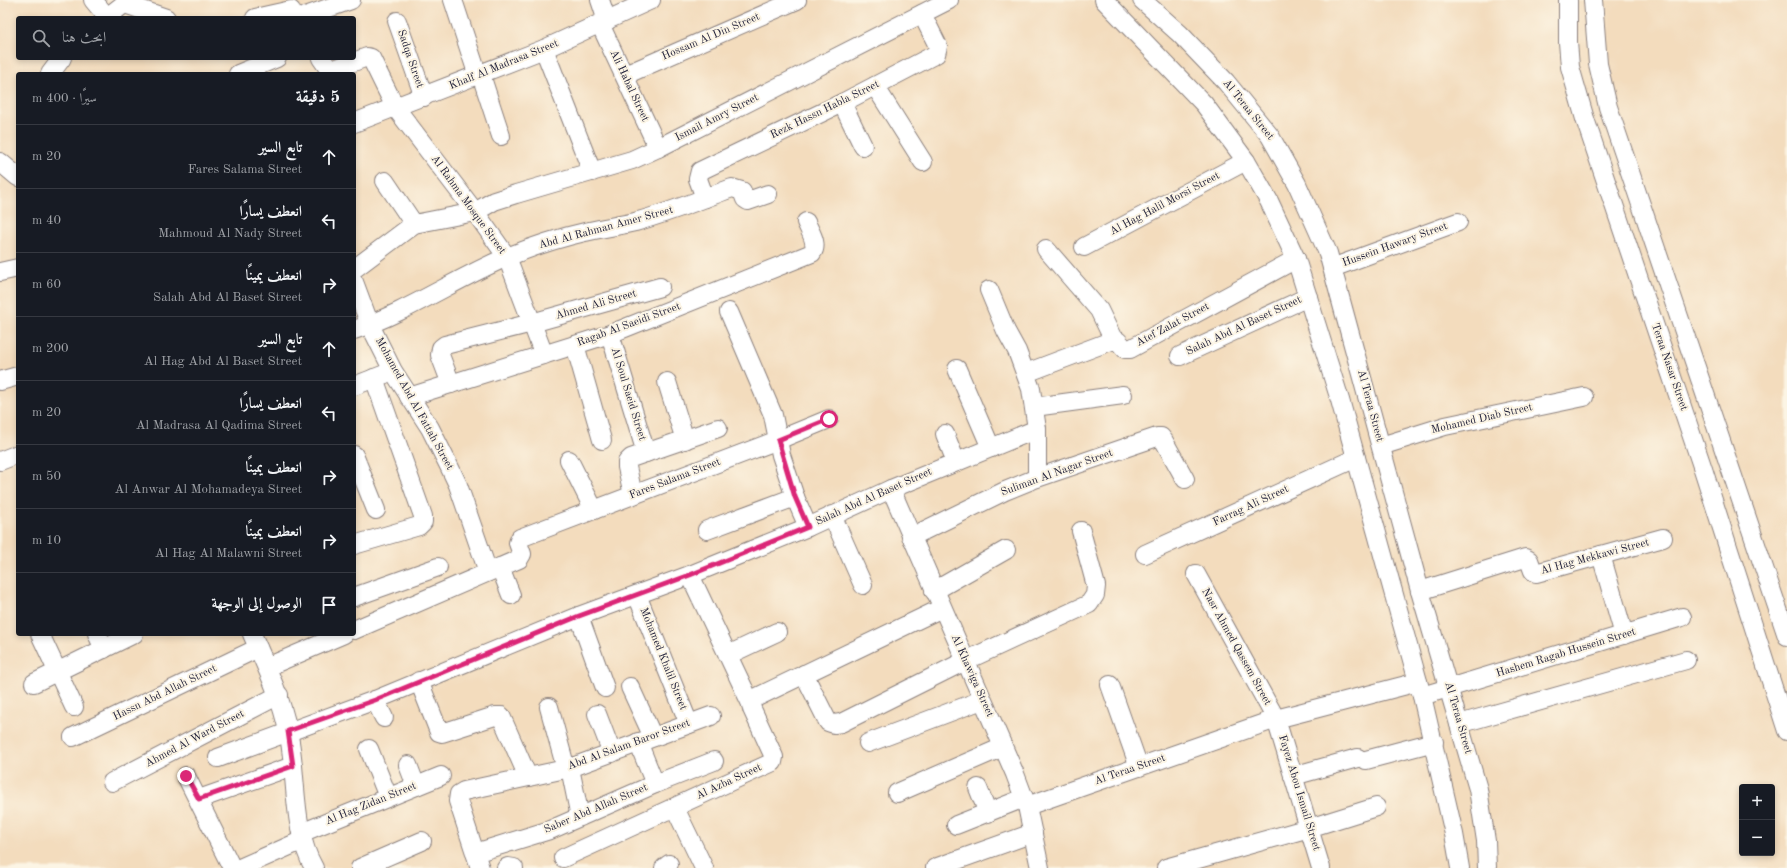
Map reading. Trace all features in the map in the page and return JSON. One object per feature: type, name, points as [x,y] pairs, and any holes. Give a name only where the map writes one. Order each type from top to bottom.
[{"type":"street","points":[[93,0],[106,16]]},
{"type":"street","points":[[265,16],[351,0]]},
{"type":"street","name":"Ali Habal Street","points":[[600,0],[603,22],[658,148]]},
{"type":"street","name":"Khalf Al Madrasa Street","points":[[356,122],[544,49],[651,0]]},
{"type":"street","name":"Hossam Al Din Street","points":[[625,75],[797,0]]},
{"type":"street","name":"Ismail Amry Street","points":[[414,224],[475,212],[494,202],[516,194],[632,160],[949,0]]},
{"type":"street","points":[[1104,0],[1204,104],[1246,161],[1269,201],[1296,259],[1356,458],[1420,689],[1434,742],[1460,868]]},
{"type":"street","name":"Al Teraa Street","points":[[1142,0],[1180,34],[1226,82],[1270,136],[1298,184],[1328,254],[1420,591],[1450,688],[1478,789],[1486,841],[1487,868]]},
{"type":"street","name":"Teraa Nasar Street","points":[[1568,0],[1568,42],[1570,67],[1585,119],[1703,469],[1787,731]]},
{"type":"street","points":[[1593,0],[1598,64],[1606,100],[1787,636]]},
{"type":"street","points":[[458,1],[480,75],[501,136]]},
{"type":"street","points":[[108,16],[127,2],[161,16]]},
{"type":"street","name":"Rezk Hassn Habla Street","points":[[705,198],[698,179],[700,171],[842,103],[936,54],[938,46],[922,14]]},
{"type":"street","name":"Sadqa Street","points":[[397,21],[424,96]]},
{"type":"street","points":[[544,49],[592,172]]},
{"type":"street","name":"Al Rahma Mosque Street","points":[[356,59],[368,56],[371,58],[396,107],[507,257],[544,355]]},
{"type":"street","points":[[52,72],[60,60]]},
{"type":"street","points":[[243,72],[272,60]]},
{"type":"street","name":"Al Rahma Mosque Street","points":[[325,67],[352,60]]},
{"type":"street","points":[[875,86],[923,162]]},
{"type":"street","points":[[842,103],[863,146]]},
{"type":"street","name":"Al Hag Halil Morsi Street","points":[[1084,247],[1246,161]]},
{"type":"street","points":[[0,162],[12,177]]},
{"type":"street","points":[[356,268],[414,224],[385,182]]},
{"type":"street","name":"Abd Al Rahman Amer Street","points":[[362,328],[415,304],[507,257],[548,242],[584,232],[633,222],[675,210],[732,188],[742,191],[744,199],[748,201],[768,194]]},
{"type":"street","name":"Ragab Al Saeidi Street","points":[[409,397],[610,334],[812,254],[816,244],[806,222]]},
{"type":"street","name":"Hussein Hawary Street","points":[[1332,268],[1458,222]]},
{"type":"street","points":[[1026,373],[1114,341],[1099,310],[1046,249]]},
{"type":"street","name":"Atef Zalat Street","points":[[1114,341],[1121,343],[1125,349],[1130,349],[1296,259]]},
{"type":"street","points":[[0,272],[16,268]]},
{"type":"street","name":"Ahmed Ali Street","points":[[451,384],[440,354],[441,348],[445,345],[532,323],[660,287]]},
{"type":"street","points":[[989,290],[1026,373],[1034,407],[1037,429],[1037,478]]},
{"type":"street","name":"Mohamed Abd Al Fattah Street","points":[[356,294],[362,328],[430,428],[450,466],[494,570],[511,595]]},
{"type":"street","name":"Salah Abd Al Baset Street","points":[[1180,356],[1308,297]]},
{"type":"street","points":[[729,312],[773,415],[778,440],[795,497],[808,527]]},
{"type":"street","name":"Al Soul Saeid Street","points":[[610,334],[646,453]]},
{"type":"street","points":[[575,345],[602,440]]},
{"type":"street","points":[[957,369],[991,448]]},
{"type":"street","points":[[356,385],[392,371]]},
{"type":"street","points":[[0,381],[16,377]]},
{"type":"street","name":"Mohamed Abd Al Fattah Street","points":[[356,544],[419,526],[423,522],[423,516],[374,378]]},
{"type":"street","points":[[667,382],[685,440]]},
{"type":"street","points":[[1034,407],[1123,395]]},
{"type":"street","name":"Mohamed Diab Street","points":[[1381,446],[1445,426],[1584,397]]},
{"type":"street","name":"Fares Salama Street","points":[[494,570],[521,557],[522,554],[518,543],[520,538],[778,440],[829,419]]},
{"type":"street","points":[[633,495],[627,462],[631,458],[718,428]]},
{"type":"street","name":"Salah Abd Al Baset Street","points":[[218,758],[375,700],[579,616],[690,575],[808,527],[891,488],[1037,429]]},
{"type":"street","points":[[946,434],[956,462]]},
{"type":"street","name":"Suliman Al Nagar Street","points":[[912,537],[1005,491],[1037,478],[1153,438],[1161,437],[1185,479]]},
{"type":"street","points":[[0,461],[16,455]]},
{"type":"street","name":"Farrag Ali Street","points":[[1145,554],[1356,458]]},
{"type":"street","points":[[356,460],[376,510]]},
{"type":"street","points":[[569,460],[594,510]]},
{"type":"street","name":"Al Khawiga Street","points":[[891,488],[1026,802],[1040,868]]},
{"type":"street","points":[[707,530],[795,497]]},
{"type":"street","points":[[832,515],[863,585]]},
{"type":"street","points":[[804,674],[828,722],[834,724],[841,723],[965,661],[1089,604],[1095,595],[1096,586],[1081,532]]},
{"type":"street","name":"Al Hag Mekkawi Street","points":[[1420,591],[1525,558],[1529,560],[1533,570],[1536,573],[1663,538]]},
{"type":"street","points":[[934,591],[1006,550]]},
{"type":"street","points":[[1601,555],[1624,635]]},
{"type":"street","points":[[356,596],[438,567]]},
{"type":"street","points":[[356,629],[494,570]]},
{"type":"street","name":"Nasr Ahmed Qassem Street","points":[[1196,574],[1276,719]]},
{"type":"street","points":[[690,575],[751,704]]},
{"type":"street","name":"Mohamed Khalil Street","points":[[637,595],[689,724]]},
{"type":"street","points":[[751,704],[753,699],[757,696],[942,608]]},
{"type":"street","points":[[579,616],[605,688]]},
{"type":"street","name":"Hashem Ragab Hussein Street","points":[[1420,689],[1450,688],[1682,617]]},
{"type":"street","points":[[728,655],[777,632]]},
{"type":"street","points":[[41,636],[74,708]]},
{"type":"street","points":[[34,683],[57,672],[100,641],[124,636]]},
{"type":"street","points":[[267,667],[339,636]]},
{"type":"street","points":[[254,638],[279,695],[288,731],[302,836],[309,859],[314,868]]},
{"type":"street","name":"Hassn Abd Allah Street","points":[[73,738],[254,638]]},
{"type":"street","points":[[1459,724],[1686,660]]},
{"type":"street","points":[[419,681],[436,730],[442,733],[498,715],[502,718],[528,777]]},
{"type":"street","points":[[1110,685],[1139,767]]},
{"type":"street","points":[[630,687],[646,740],[655,784]]},
{"type":"street","name":"Al Teraa Street","points":[[956,825],[988,813],[1139,767],[1276,719],[1420,689]]},
{"type":"street","name":"Ahmed Al Ward Street","points":[[112,782],[279,695]]},
{"type":"street","points":[[375,700],[384,718]]},
{"type":"street","points":[[868,743],[982,700]]},
{"type":"street","name":"Al Azba Street","points":[[563,858],[773,762],[774,756],[751,704]]},
{"type":"street","points":[[549,707],[568,768],[580,817]]},
{"type":"street","points":[[597,714],[612,753]]},
{"type":"street","name":"Abd Al Salam Baror Street","points":[[478,861],[458,801],[459,794],[464,791],[568,768],[710,716]]},
{"type":"street","name":"Fayez Abou Ismail Street","points":[[1276,719],[1321,868]]},
{"type":"street","points":[[1293,776],[1434,742]]},
{"type":"street","points":[[897,793],[1003,746]]},
{"type":"street","points":[[369,749],[388,797]]},
{"type":"street","name":"Saber Abd Allah Street","points":[[478,861],[655,784],[714,761]]},
{"type":"street","points":[[408,765],[416,786]]},
{"type":"street","points":[[199,799],[293,766]]},
{"type":"street","points":[[186,776],[199,799],[232,868]]},
{"type":"street","name":"Al Hag Zidan Street","points":[[240,868],[302,836],[388,797],[440,776]]},
{"type":"street","points":[[978,788],[988,813]]},
{"type":"street","points":[[1166,868],[1309,828],[1376,807]]},
{"type":"street","points":[[675,808],[704,868]]},
{"type":"street","points":[[935,868],[1033,833]]},
{"type":"street","points":[[360,868],[422,841]]},
{"type":"route","points":[[186,776],[199,799],[293,766],[288,731],[375,700],[579,616],[690,575],[808,527],[795,497],[781,455],[778,440],[829,419]]}]
